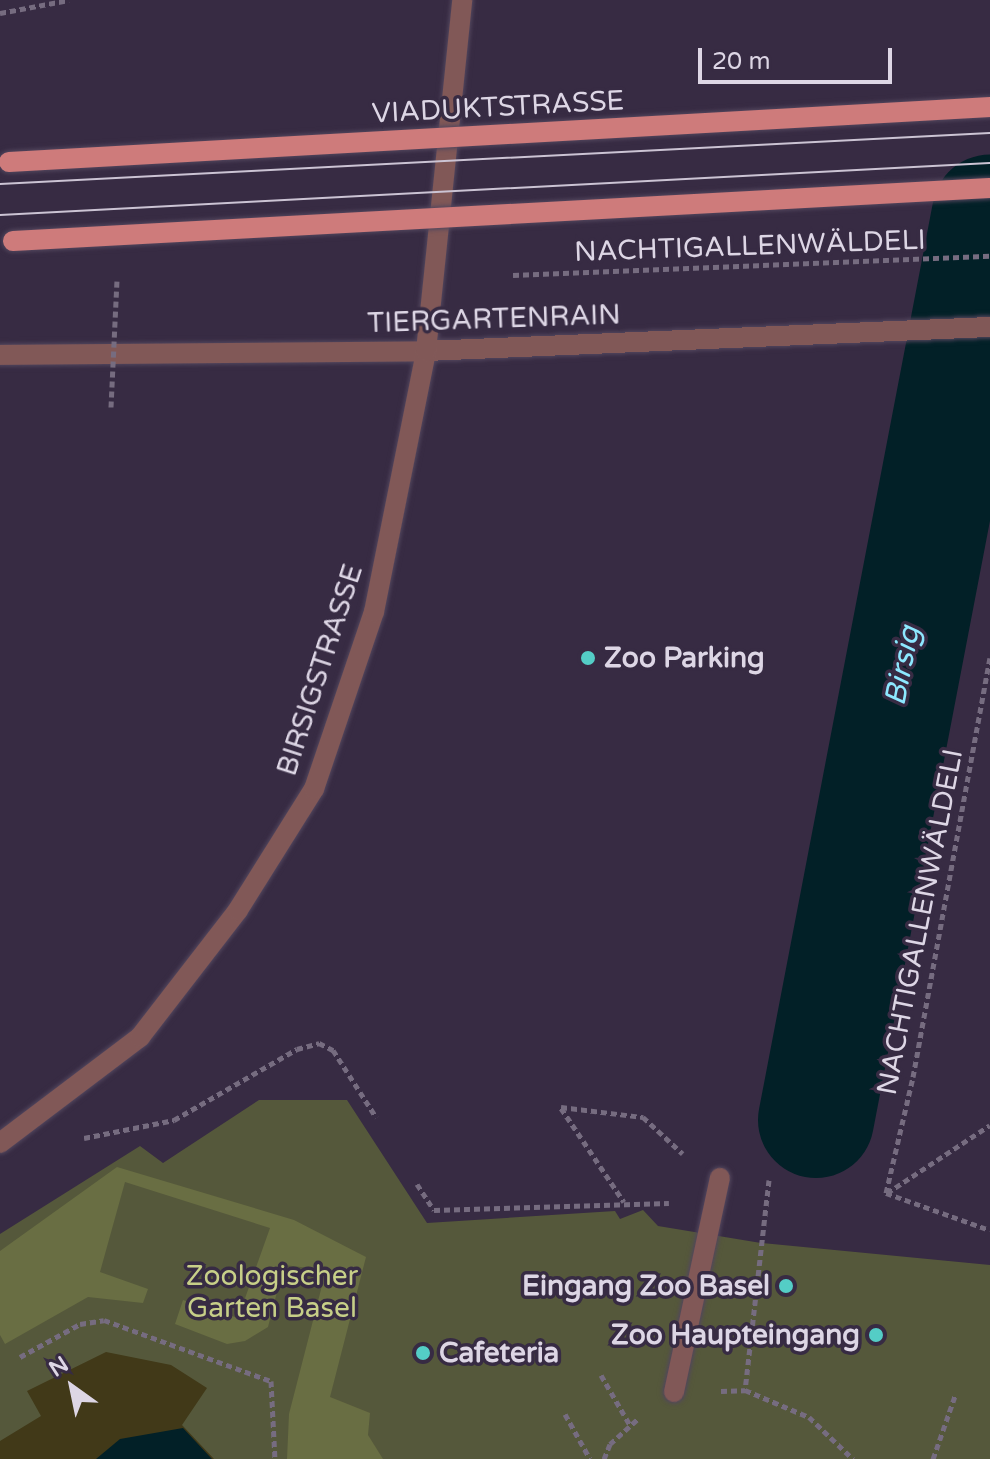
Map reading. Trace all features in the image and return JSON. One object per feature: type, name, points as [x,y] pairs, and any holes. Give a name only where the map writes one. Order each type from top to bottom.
[{"type":"main road","name":"VIADUKTSTRASSE","points":[[9,162],[990,107]]},
{"type":"main road","points":[[13,241],[990,188]]},
{"type":"street","name":"BIRSIGSTRASSE","points":[[0,1143],[140,1037],[238,910],[314,789],[374,612],[426,351],[462,0]]},
{"type":"street","name":"TIERGARTENRAIN","points":[[0,355],[426,351],[990,327]]},
{"type":"street","points":[[674,1392],[720,1178]]},
{"type":"path","points":[[0,13],[69,0]]},
{"type":"path","name":"NACHTIGALLENWÄLDELI","points":[[513,275],[990,256]]},
{"type":"path","points":[[111,407],[117,277]]},
{"type":"path","name":"NACHTIGALLENWÄLDELI","points":[[886,1193],[913,1077],[990,658]]},
{"type":"path","points":[[79,1138],[174,1120],[297,1049],[319,1043],[333,1050],[376,1117]]},
{"type":"path","points":[[417,1184],[434,1210],[624,1202],[679,1203],[720,1178],[680,1152],[643,1117],[561,1107],[624,1202]]},
{"type":"path","points":[[886,1193],[990,1125]]},
{"type":"path","points":[[769,1180],[745,1390],[809,1417],[853,1459]]},
{"type":"path","points":[[886,1193],[990,1230]]},
{"type":"path","points":[[20,1357],[80,1324],[104,1320],[271,1381],[275,1459]]},
{"type":"path","points":[[601,1375],[630,1425]]},
{"type":"path","points":[[604,1459],[610,1444],[674,1392]]},
{"type":"path","points":[[933,1459],[955,1396]]},
{"type":"path","points":[[565,1414],[590,1459]]},
{"type":"green space","name":"Zoologischer Garten Basel","points":[[259,1100],[347,1100],[427,1223],[615,1211],[620,1219],[643,1210],[658,1226],[761,1243],[990,1265],[990,1459],[0,1459],[0,1234],[140,1146],[163,1163]]},
{"type":"green space","points":[[117,1167],[294,1220],[366,1257],[330,1397],[370,1413],[368,1435],[383,1459],[287,1459],[289,1414],[326,1270],[284,1265],[268,1327],[245,1341],[227,1344],[175,1324],[183,1300],[238,1318],[270,1228],[125,1182],[100,1272],[148,1289],[143,1303],[88,1297],[5,1344],[0,1335],[0,1251]]},
{"type":"sand","points":[[106,1352],[171,1365],[207,1388],[182,1425],[214,1459],[0,1459],[0,1441],[41,1416],[27,1391]]},
{"type":"shaded area","points":[[183,1428],[212,1459],[96,1459],[120,1439]]},
{"type":"waterway","name":"Birsig","points":[[816,1120],[990,213]]},
{"type":"tram line","points":[[0,184],[990,133]]},
{"type":"tram line","points":[[0,215],[990,163]]},
{"type":"place","name":"Zoo Parking","points":[[588,658]]},
{"type":"place","name":"Eingang Zoo Basel","points":[[786,1286]]},
{"type":"place","name":"Zoo Haupteingang","points":[[876,1335]]},
{"type":"place","name":"Cafeteria","points":[[423,1353]]}]
